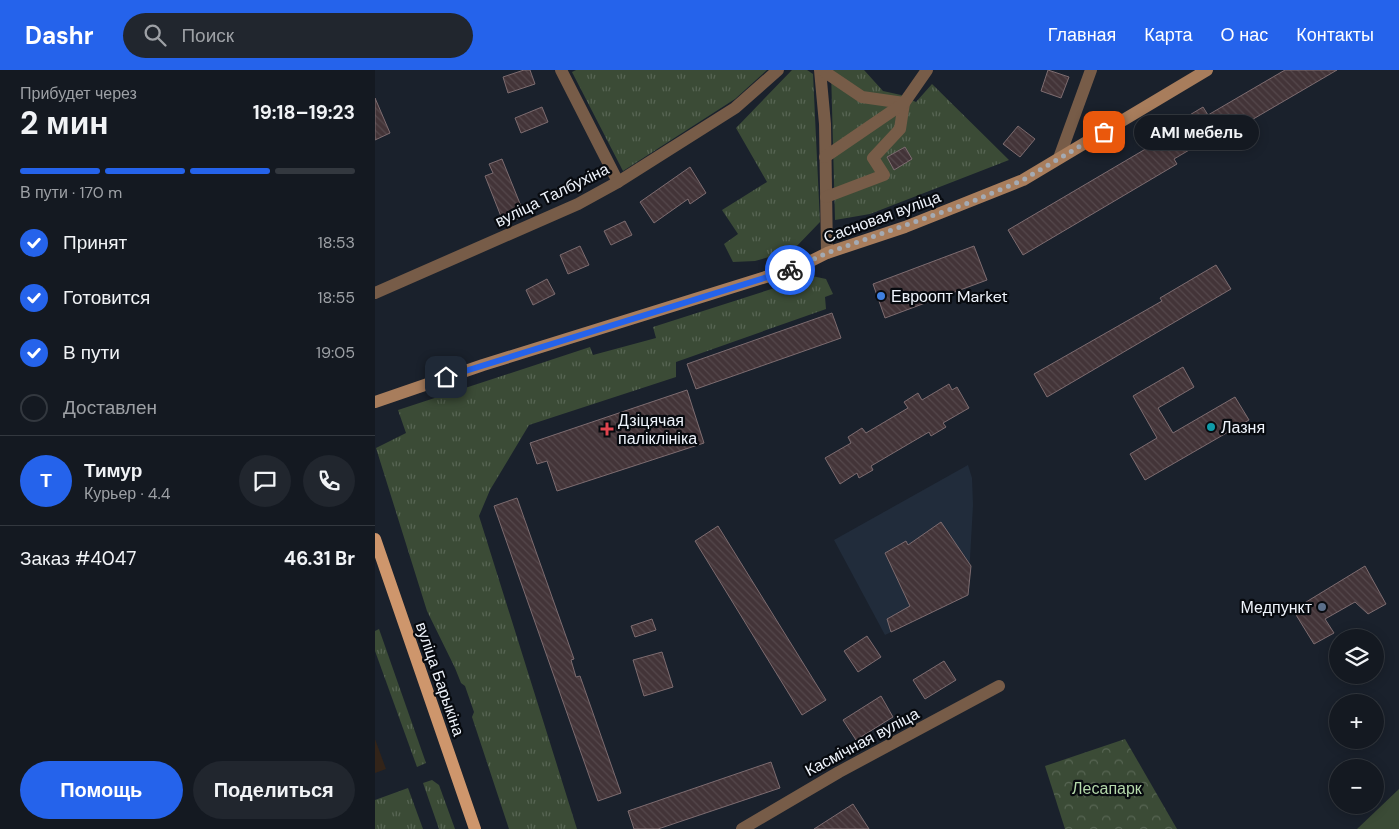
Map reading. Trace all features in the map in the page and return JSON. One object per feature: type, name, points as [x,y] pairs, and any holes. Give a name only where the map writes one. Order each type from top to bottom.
[{"type":"main road","name":"Сасновая вуліца","points":[[375,402],[483,365],[801,266],[827,253],[971,202],[1023,180],[1207,70]]},
{"type":"main road","name":"вуліца Барыкіна","points":[[375,538],[475,829]]},
{"type":"street","points":[[561,70],[618,182]]},
{"type":"street","name":"вуліца Талбухіна","points":[[375,293],[578,204],[618,182],[735,108],[778,70]]},
{"type":"street","points":[[821,70],[862,97],[904,103]]},
{"type":"street","points":[[821,70],[827,253]]},
{"type":"street","points":[[825,157],[904,103],[927,70]]},
{"type":"street","points":[[1059,158],[1075,120],[1091,70]]},
{"type":"street","points":[[826,197],[884,175],[873,158],[900,129],[904,103]]},
{"type":"street","name":"Касмічная вуліца","points":[[742,829],[832,776],[999,686]]},
{"type":"shaded area","points":[[968,465],[972,478],[973,505],[968,595],[885,635],[834,540]]},
{"type":"shaded area","points":[[375,739],[386,769],[375,773]]},
{"type":"green space","points":[[576,70],[767,70],[735,99],[623,171],[572,72]]},
{"type":"green space","points":[[792,70],[807,70],[813,74],[820,222],[793,250],[755,261],[733,262],[724,244],[738,234],[722,210],[767,182],[736,128]]},
{"type":"green space","points":[[831,70],[864,70],[883,91],[901,95],[916,102],[932,84],[1009,160],[870,214],[835,220]]},
{"type":"green space","points":[[812,276],[826,279],[833,294],[825,297],[826,309],[676,362],[676,377],[529,425],[490,490],[479,516],[577,829],[509,829],[472,717],[474,712],[465,686],[461,683],[427,611],[376,448],[406,433],[398,410],[590,347],[593,355],[656,338],[653,327]]},
{"type":"green space","points":[[379,629],[426,763],[417,767],[375,651],[375,631]]},
{"type":"green space","name":"Лесапарк","points":[[1125,739],[1177,829],[1065,829],[1045,766]]},
{"type":"green space","points":[[432,780],[439,785],[455,829],[439,829],[423,783]]},
{"type":"green space","points":[[408,788],[423,829],[375,829],[375,800]]},
{"type":"green space","points":[[1399,789],[1399,829],[1357,829],[1373,814],[1384,814],[1384,803]]},
{"type":"building","points":[[524,70],[530,70],[535,84],[508,93],[503,77]]},
{"type":"building","points":[[1048,70],[1069,77],[1061,98],[1041,91]]},
{"type":"building","points":[[1285,70],[1337,70],[1231,132],[1228,127],[1174,159],[1177,164],[1023,255],[1008,230],[1171,134],[1168,128],[1203,107],[1208,115]]},
{"type":"building","points":[[375,98],[390,133],[375,140]]},
{"type":"building","points":[[542,107],[548,122],[521,133],[515,118]]},
{"type":"building","points":[[1018,126],[1035,139],[1020,157],[1003,144]]},
{"type":"building","points":[[905,147],[912,159],[894,170],[887,157]]},
{"type":"building","points":[[502,159],[525,216],[504,224],[485,176],[493,173],[489,164]]},
{"type":"building","points":[[690,167],[706,193],[690,204],[688,199],[654,223],[640,202]]},
{"type":"building","points":[[625,221],[632,235],[611,245],[604,231]]},
{"type":"building","points":[[580,246],[589,265],[568,274],[560,255]]},
{"type":"building","points":[[974,246],[987,280],[885,318],[873,284]]},
{"type":"building","points":[[1216,265],[1231,289],[1047,397],[1034,374],[1162,301],[1160,298]]},
{"type":"building","points":[[547,279],[555,294],[533,305],[526,290]]},
{"type":"building","points":[[832,313],[841,338],[696,389],[687,364]]},
{"type":"building","name":"Лазня","points":[[1183,367],[1194,387],[1158,408],[1173,433],[1235,397],[1249,420],[1145,480],[1130,454],[1157,438],[1133,396]]},
{"type":"building","points":[[949,384],[952,390],[957,387],[969,408],[943,423],[946,427],[931,436],[929,432],[871,466],[873,470],[859,478],[857,473],[840,484],[825,458],[851,443],[848,437],[862,428],[866,433],[908,408],[904,402],[918,393],[922,400]]},
{"type":"building","points":[[687,390],[704,443],[557,491],[547,461],[537,464],[530,443]]},
{"type":"building","points":[[517,498],[574,659],[571,660],[576,677],[580,676],[621,793],[598,801],[494,506]]},
{"type":"building","points":[[941,522],[971,566],[968,595],[891,632],[887,619],[910,606],[885,553],[906,541],[908,545]]},
{"type":"building","points":[[718,526],[826,700],[802,715],[695,541]]},
{"type":"building","name":"Медпункт","points":[[1365,566],[1386,604],[1368,614],[1355,602],[1325,619],[1331,629],[1329,629],[1329,636],[1314,644],[1293,610]]},
{"type":"building","points":[[652,619],[656,630],[635,637],[631,626]]},
{"type":"building","points":[[867,636],[881,657],[858,672],[844,651]]},
{"type":"building","points":[[662,652],[673,687],[644,696],[633,660]]},
{"type":"building","points":[[944,661],[956,680],[925,699],[913,680]]},
{"type":"building","points":[[881,696],[893,717],[856,740],[843,720]]},
{"type":"building","points":[[771,762],[780,788],[658,829],[634,829],[628,811]]},
{"type":"building","points":[[853,804],[869,829],[814,829]]},
{"type":"way so far","points":[[790,270],[827,253],[905,227],[1023,180],[1104,132]]},
{"type":"place","name":"AMI мебель","points":[[1104,132]]},
{"type":"place","name":"Евроопт Market","points":[[881,296]]},
{"type":"place","name":"Лазня","points":[[1211,427]]},
{"type":"place","name":"Дзіцячая паліклініка","points":[[607,429]]},
{"type":"place","name":"Медпункт","points":[[1322,607]]},
{"type":"route","points":[[446,377],[790,270]]}]
